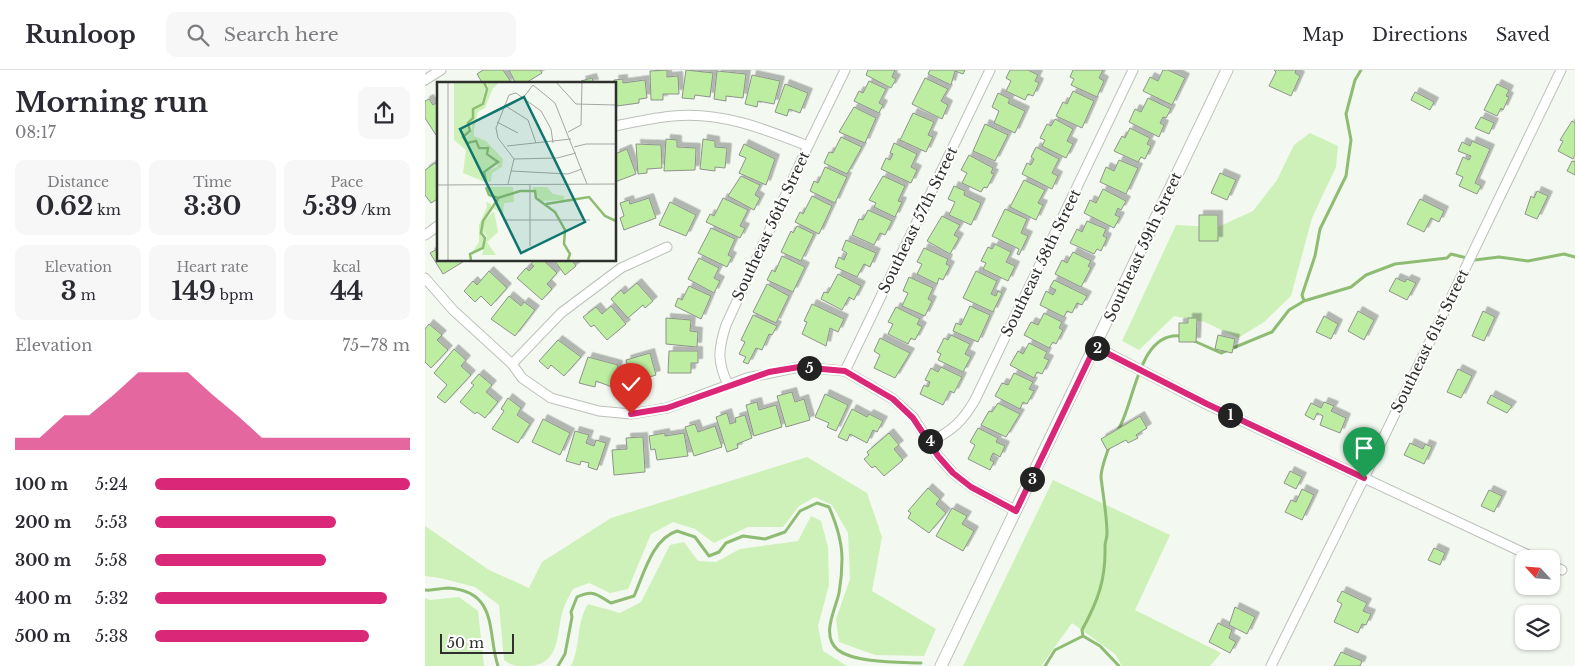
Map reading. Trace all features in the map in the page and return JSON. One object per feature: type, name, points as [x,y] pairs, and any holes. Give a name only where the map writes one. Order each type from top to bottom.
[{"type":"main road","name":"Southeast 59th Street","points":[[941,666],[1227,70]]},
{"type":"street","points":[[425,79],[441,70]]},
{"type":"street","name":"Southeast 56th Street","points":[[728,385],[719,366],[719,345],[725,325],[845,70]]},
{"type":"street","name":"Southeast 57th Street","points":[[845,371],[990,70]]},
{"type":"street","name":"Southeast 58th Street","points":[[930,442],[949,432],[963,420],[975,400],[1133,70]]},
{"type":"street","name":"Southeast 61st Street","points":[[1271,666],[1561,70]]},
{"type":"street","points":[[616,126],[674,116],[724,118],[764,128],[808,146]]},
{"type":"street","points":[[425,235],[437,226]]},
{"type":"street","points":[[512,364],[561,313],[621,268],[667,247]]},
{"type":"street","points":[[425,278],[453,310],[512,364],[522,378],[551,398],[599,411],[631,414],[667,408],[769,372],[799,367],[845,371],[893,399],[913,418],[938,456],[953,473],[971,487],[1016,511]]},
{"type":"street","points":[[1095,347],[1207,404],[1518,550]]},
{"type":"green space","points":[[1310,133],[1338,146],[1336,167],[1312,218],[1291,296],[1264,322],[1238,338],[1205,322],[1174,316],[1139,350],[1122,341],[1176,225],[1218,227],[1253,211],[1277,180],[1294,145]]},
{"type":"green space","points":[[807,457],[867,493],[882,537],[872,591],[936,629],[924,656],[875,655],[839,642],[836,619],[850,579],[848,533],[832,505],[815,497],[799,506],[783,527],[748,527],[714,543],[695,529],[673,522],[651,534],[628,589],[610,593],[589,583],[573,589],[564,607],[558,637],[552,654],[538,664],[517,666],[504,660],[499,605],[475,587],[425,576],[425,526],[489,570],[529,588],[542,562],[611,518]]},
{"type":"green space","points":[[1053,480],[1170,535],[1135,610],[1221,653],[1210,666],[1122,666],[1115,654],[1072,623],[1041,666],[963,666]]},
{"type":"green space","points":[[811,516],[821,521],[828,547],[829,585],[818,626],[823,651],[847,666],[571,666],[582,618],[588,604],[620,613],[641,602],[670,545],[684,542],[698,561],[716,562],[740,549],[798,541]]},
{"type":"green space","points":[[459,597],[478,611],[484,666],[425,666],[425,598],[430,600]]},
{"type":"building","points":[[483,70],[503,70],[511,82],[482,82],[477,74]]},
{"type":"building","points":[[509,70],[540,70],[542,73],[527,82],[515,82]]},
{"type":"building","points":[[667,70],[667,77],[678,76],[679,94],[663,94],[663,100],[651,100],[650,71]]},
{"type":"building","points":[[686,70],[713,73],[710,97],[695,95],[694,99],[682,98]]},
{"type":"building","points":[[868,70],[895,70],[892,77],[896,79],[891,88],[866,75]]},
{"type":"building","points":[[930,70],[965,70],[963,74],[955,71],[951,85],[928,74]]},
{"type":"building","points":[[1010,70],[1028,70],[1038,75],[1035,81],[1039,83],[1033,96],[1028,94],[1025,100],[1006,91],[1011,81],[1006,78]]},
{"type":"building","points":[[1073,70],[1103,70],[1099,78],[1104,81],[1097,97],[1071,85],[1074,79],[1070,77]]},
{"type":"building","points":[[1163,70],[1168,70],[1185,78],[1172,105],[1143,91],[1150,77],[1158,81]]},
{"type":"building","points":[[1274,70],[1296,70],[1295,73],[1300,76],[1291,96],[1269,86],[1276,72]]},
{"type":"building","points":[[717,71],[746,74],[743,98],[726,96],[726,101],[714,99]]},
{"type":"building","points":[[752,75],[780,81],[774,104],[758,101],[757,107],[745,104]]},
{"type":"building","points":[[592,78],[593,82],[581,82]]},
{"type":"building","points":[[925,78],[948,89],[941,101],[948,105],[942,119],[912,104]]},
{"type":"building","points":[[623,79],[623,83],[645,80],[647,98],[639,99],[639,103],[617,106],[616,82],[614,80]]},
{"type":"building","points":[[869,81],[886,89],[879,103],[883,105],[879,113],[854,101],[859,91],[863,93]]},
{"type":"building","points":[[785,84],[808,93],[800,113],[789,109],[787,116],[775,112]]},
{"type":"building","points":[[1497,84],[1509,90],[1506,96],[1509,97],[1503,110],[1501,108],[1497,116],[1484,110]]},
{"type":"building","points":[[1073,91],[1094,101],[1082,128],[1056,116],[1063,102],[1067,104]]},
{"type":"building","points":[[1415,92],[1434,102],[1430,110],[1411,100]]},
{"type":"building","points":[[998,93],[1010,99],[1008,103],[1025,111],[1015,133],[994,123],[999,111],[992,107]]},
{"type":"building","points":[[1148,98],[1171,109],[1166,118],[1163,117],[1160,123],[1164,125],[1159,137],[1129,122],[1135,109],[1141,112]]},
{"type":"building","points":[[429,99],[433,105],[437,102],[436,135],[425,118],[425,101]]},
{"type":"building","points":[[854,107],[876,118],[865,143],[839,132]]},
{"type":"building","points":[[913,113],[934,122],[928,135],[933,137],[926,152],[900,140]]},
{"type":"building","points":[[1481,117],[1494,123],[1489,134],[1475,128]]},
{"type":"building","points":[[1055,119],[1073,129],[1067,141],[1073,144],[1066,158],[1042,146],[1045,140],[1040,138],[1047,124],[1051,126]]},
{"type":"building","points":[[1572,121],[1575,123],[1575,155],[1573,159],[1558,151],[1563,141],[1560,140]]},
{"type":"building","points":[[985,124],[1008,135],[995,161],[973,151]]},
{"type":"building","points":[[1130,128],[1150,138],[1147,144],[1151,146],[1145,159],[1141,157],[1138,162],[1114,151],[1122,136],[1125,138]]},
{"type":"building","points":[[841,137],[862,147],[847,174],[824,163],[829,152],[833,153]]},
{"type":"building","points":[[666,139],[677,140],[677,147],[696,148],[695,170],[664,171]]},
{"type":"building","points":[[703,139],[715,141],[715,147],[727,148],[725,168],[715,167],[715,171],[700,169]]},
{"type":"building","points":[[1472,141],[1490,149],[1475,183],[1481,186],[1477,194],[1459,186],[1463,177],[1456,174],[1463,157],[1469,160],[1471,156],[1458,151],[1462,142],[1470,146]]},
{"type":"building","points":[[894,143],[917,154],[911,167],[917,170],[911,183],[881,169],[886,158],[890,160],[893,154],[890,153]]},
{"type":"building","points":[[636,144],[661,145],[662,168],[647,169],[647,173],[638,174]]},
{"type":"building","points":[[744,144],[775,159],[766,185],[739,173],[746,158],[739,155]]},
{"type":"building","points":[[1036,147],[1059,159],[1052,173],[1058,176],[1052,189],[1022,174],[1027,163],[1031,165],[1034,159],[1031,157]]},
{"type":"building","points":[[627,149],[636,174],[616,182],[616,154]]},
{"type":"building","points":[[969,155],[993,168],[991,173],[994,174],[987,188],[984,187],[981,192],[962,183],[967,173],[961,170]]},
{"type":"building","points":[[1119,160],[1138,168],[1126,194],[1100,182],[1106,167],[1114,171]]},
{"type":"building","points":[[1572,161],[1575,162],[1575,175],[1567,171]]},
{"type":"building","points":[[435,163],[437,166],[437,199],[431,203],[425,195],[425,170]]},
{"type":"building","points":[[825,167],[847,177],[835,203],[810,191],[814,181],[818,183]]},
{"type":"building","points":[[1220,173],[1236,180],[1227,200],[1211,193]]},
{"type":"building","points":[[741,176],[760,185],[755,195],[760,198],[754,210],[728,196]]},
{"type":"building","points":[[883,176],[905,186],[898,201],[902,202],[895,217],[874,207],[876,203],[869,200]]},
{"type":"building","points":[[1024,180],[1045,190],[1038,203],[1043,205],[1036,220],[1010,207]]},
{"type":"building","points":[[954,186],[965,191],[964,195],[981,203],[971,225],[949,215],[955,202],[948,199]]},
{"type":"building","points":[[1103,189],[1126,201],[1121,210],[1118,208],[1115,215],[1120,217],[1114,228],[1084,213],[1090,200],[1096,203]]},
{"type":"building","points":[[1537,191],[1548,196],[1537,219],[1525,214],[1531,196],[1534,198]]},
{"type":"building","points":[[812,196],[832,206],[819,234],[795,222],[800,212],[803,214]]},
{"type":"building","points":[[649,198],[656,218],[624,230],[620,218],[624,216],[620,203],[629,200],[630,204]]},
{"type":"building","points":[[723,198],[748,210],[740,226],[745,228],[740,238],[706,222],[710,214],[714,216]]},
{"type":"building","points":[[1420,199],[1444,211],[1439,222],[1431,218],[1424,232],[1407,224]]},
{"type":"building","points":[[670,202],[696,215],[686,236],[659,225]]},
{"type":"building","points":[[1005,209],[1027,219],[1021,233],[1028,236],[1019,255],[1017,254],[1019,249],[992,236]]},
{"type":"building","points":[[868,210],[892,221],[885,235],[880,233],[874,245],[852,235],[859,219],[863,220]]},
{"type":"building","points":[[1199,215],[1218,215],[1218,241],[1199,241]]},
{"type":"building","points":[[942,216],[960,225],[954,235],[959,238],[950,254],[927,241]]},
{"type":"building","points":[[1087,221],[1106,229],[1103,236],[1107,238],[1101,251],[1097,249],[1094,254],[1070,243],[1077,229],[1082,232]]},
{"type":"building","points":[[797,226],[814,234],[801,261],[781,252],[791,231],[793,233]]},
{"type":"building","points":[[711,228],[735,239],[728,255],[732,257],[727,267],[698,253]]},
{"type":"building","points":[[846,240],[876,253],[870,267],[864,264],[857,277],[835,267],[839,257],[844,260],[847,253],[842,250]]},
{"type":"building","points":[[995,244],[1011,252],[1006,262],[1015,266],[1008,281],[983,269],[986,263],[981,261],[988,247],[992,249]]},
{"type":"building","points":[[924,248],[948,259],[946,264],[950,266],[943,280],[939,278],[937,284],[917,274],[922,264],[917,262]]},
{"type":"building","points":[[437,249],[437,261],[464,261],[443,274],[430,253]]},
{"type":"building","points":[[1073,252],[1091,261],[1088,266],[1091,268],[1081,287],[1055,274],[1062,260],[1067,263]]},
{"type":"building","points":[[782,256],[805,267],[793,292],[767,280],[772,270],[775,272]]},
{"type":"building","points":[[699,258],[719,268],[714,278],[720,281],[714,293],[688,279]]},
{"type":"building","points":[[533,261],[544,261],[557,273],[547,284],[552,289],[542,300],[517,278],[526,268],[529,271],[534,266],[531,264]]},
{"type":"building","points":[[555,261],[574,261],[573,262],[576,266],[565,275]]},
{"type":"building","points":[[489,271],[507,288],[491,306],[481,296],[475,302],[464,291],[473,281],[477,285]]},
{"type":"building","points":[[976,271],[997,281],[991,294],[996,296],[998,291],[1002,293],[993,312],[963,298]]},
{"type":"building","points":[[838,274],[861,286],[854,300],[849,297],[842,310],[821,299],[824,292],[828,293]]},
{"type":"building","points":[[909,277],[933,288],[928,299],[932,301],[925,316],[902,306],[908,293],[903,291]]},
{"type":"building","points":[[1396,278],[1405,282],[1407,279],[1416,283],[1407,300],[1389,291]]},
{"type":"building","points":[[1054,280],[1087,296],[1082,305],[1077,303],[1072,313],[1067,311],[1064,317],[1040,305],[1046,291],[1053,295],[1056,290],[1050,287]]},
{"type":"building","points":[[637,283],[653,301],[645,308],[643,305],[628,318],[611,299],[621,290],[624,294]]},
{"type":"building","points":[[767,284],[789,296],[776,323],[753,312]]},
{"type":"building","points":[[689,286],[711,296],[701,319],[675,306],[678,298],[682,300]]},
{"type":"building","points":[[509,296],[521,306],[524,302],[535,310],[515,336],[491,319]]},
{"type":"building","points":[[812,304],[844,319],[838,332],[830,328],[826,346],[802,334],[807,322],[804,321]]},
{"type":"building","points":[[611,306],[626,324],[607,340],[594,325],[591,327],[583,317],[596,307],[602,314]]},
{"type":"building","points":[[970,306],[990,315],[978,342],[953,331],[956,323],[961,325]]},
{"type":"building","points":[[896,307],[920,319],[917,324],[922,327],[915,340],[911,338],[908,344],[888,334],[893,324],[888,322]]},
{"type":"building","points":[[1358,311],[1374,320],[1364,340],[1348,331]]},
{"type":"building","points":[[1483,311],[1495,317],[1484,341],[1472,336]]},
{"type":"building","points":[[1044,313],[1062,322],[1059,328],[1063,330],[1056,344],[1053,342],[1049,348],[1024,335],[1031,322],[1038,325]]},
{"type":"building","points":[[753,315],[777,326],[772,335],[769,334],[762,350],[756,348],[748,364],[743,362],[746,357],[739,354],[745,342],[741,340]]},
{"type":"building","points":[[1324,316],[1338,324],[1331,339],[1316,332]]},
{"type":"building","points":[[666,318],[691,320],[690,331],[698,332],[697,347],[666,344]]},
{"type":"building","points":[[1188,318],[1197,318],[1196,342],[1179,342],[1179,323],[1188,323]]},
{"type":"building","points":[[429,324],[442,335],[437,340],[448,350],[431,368],[425,362],[425,329]]},
{"type":"building","points":[[951,335],[970,344],[965,354],[971,357],[963,372],[938,360],[941,354],[937,352],[944,338],[948,340]]},
{"type":"building","points":[[1218,335],[1235,339],[1232,353],[1215,349]]},
{"type":"building","points":[[880,338],[910,353],[895,378],[874,368],[880,355],[874,351]]},
{"type":"building","points":[[558,340],[581,357],[564,376],[551,365],[548,369],[539,361]]},
{"type":"building","points":[[1029,343],[1047,352],[1044,358],[1049,360],[1042,374],[1037,372],[1034,378],[1010,365],[1018,351],[1023,354]]},
{"type":"building","points":[[454,349],[466,360],[461,366],[471,375],[445,403],[437,397],[447,385],[434,373]]},
{"type":"building","points":[[669,351],[698,351],[698,363],[691,363],[691,373],[668,373]]},
{"type":"building","points":[[650,353],[656,375],[643,379],[646,387],[630,391],[627,379],[631,378],[626,360]]},
{"type":"building","points":[[588,357],[618,365],[612,387],[596,381],[595,387],[579,383]]},
{"type":"building","points":[[941,367],[962,377],[954,393],[950,391],[943,405],[920,394],[924,385],[928,387],[930,382],[925,380],[931,368],[938,372]]},
{"type":"building","points":[[1458,369],[1472,376],[1461,398],[1447,392]]},
{"type":"building","points":[[1014,373],[1033,382],[1029,389],[1034,391],[1027,404],[1023,402],[1020,409],[995,396],[1002,383],[1008,385]]},
{"type":"building","points":[[479,374],[492,385],[486,392],[498,402],[485,418],[477,412],[475,414],[460,402],[474,385],[471,383]]},
{"type":"building","points":[[792,392],[795,402],[804,399],[810,420],[786,427],[777,396]]},
{"type":"building","points":[[825,394],[848,405],[836,431],[827,427],[829,423],[815,417]]},
{"type":"building","points":[[1491,395],[1512,406],[1507,413],[1487,403]]},
{"type":"building","points":[[508,398],[521,408],[517,415],[530,424],[518,443],[492,429],[504,411],[501,409]]},
{"type":"building","points":[[757,402],[759,410],[776,405],[782,427],[754,436],[746,405]]},
{"type":"building","points":[[1324,402],[1334,406],[1331,411],[1346,418],[1340,433],[1320,425],[1323,416],[1317,413],[1314,420],[1305,415],[1311,403],[1321,408]]},
{"type":"building","points":[[998,403],[1020,414],[1006,437],[981,425],[989,411],[992,412]]},
{"type":"building","points":[[852,409],[867,417],[869,414],[883,421],[877,432],[873,430],[867,443],[850,434],[847,441],[838,437]]},
{"type":"building","points":[[727,413],[730,424],[736,422],[735,418],[745,415],[752,438],[737,444],[738,448],[727,452],[716,417]]},
{"type":"building","points":[[1140,416],[1147,428],[1136,435],[1138,438],[1128,443],[1126,440],[1107,450],[1101,439]]},
{"type":"building","points":[[543,419],[570,433],[560,455],[532,442]]},
{"type":"building","points":[[695,424],[698,432],[715,426],[722,447],[694,456],[685,427]]},
{"type":"building","points":[[978,428],[998,438],[996,442],[1005,446],[1000,457],[993,453],[990,460],[994,462],[990,470],[968,459],[975,445],[970,442]]},
{"type":"building","points":[[575,431],[589,435],[586,443],[594,446],[596,440],[606,443],[597,470],[588,467],[589,463],[581,461],[580,465],[566,461]]},
{"type":"building","points":[[665,433],[665,436],[684,433],[688,456],[657,460],[655,449],[651,450],[649,436]]},
{"type":"building","points":[[889,433],[899,445],[894,449],[903,460],[884,476],[875,466],[872,468],[864,459],[869,455],[867,452]]},
{"type":"building","points":[[643,437],[645,472],[614,475],[612,450],[627,449],[626,438]]},
{"type":"building","points":[[1410,443],[1423,449],[1425,444],[1432,447],[1424,464],[1404,455]]},
{"type":"building","points":[[1290,471],[1302,477],[1296,489],[1284,483]]},
{"type":"building","points":[[928,488],[940,499],[936,504],[946,513],[929,533],[908,518],[911,513],[908,511]]},
{"type":"building","points":[[1302,489],[1314,495],[1302,520],[1285,512],[1291,500],[1296,502]]},
{"type":"building","points":[[1489,490],[1502,496],[1494,512],[1481,506]]},
{"type":"building","points":[[952,508],[967,516],[962,524],[974,531],[963,551],[936,536]]},
{"type":"building","points":[[1434,548],[1445,553],[1440,565],[1428,560]]},
{"type":"building","points":[[1342,591],[1367,603],[1363,611],[1371,614],[1366,625],[1362,624],[1358,633],[1334,622],[1342,604],[1337,601]]},
{"type":"building","points":[[1235,607],[1255,617],[1247,634],[1229,625]]},
{"type":"building","points":[[1218,623],[1232,630],[1229,638],[1236,642],[1230,653],[1209,642]]},
{"type":"building","points":[[1341,652],[1362,661],[1360,666],[1334,666]]},
{"type":"waterway","points":[[1304,301],[1302,295],[1315,256],[1320,229],[1346,176],[1351,140],[1346,114],[1355,80],[1361,70]]},
{"type":"waterway","points":[[1192,340],[1221,353],[1272,332],[1289,310],[1304,301],[1351,287],[1366,275],[1395,264],[1447,258],[1451,254],[1475,260],[1499,257],[1528,261],[1564,254],[1575,257]]},
{"type":"waterway","points":[[1118,430],[1147,356],[1155,345],[1167,337],[1181,336]]},
{"type":"waterway","points":[[1083,636],[1082,630],[1097,599],[1104,569],[1107,527],[1101,477],[1109,447]]},
{"type":"waterway","points":[[558,666],[565,654],[572,617],[571,612],[577,597],[592,593],[611,603],[634,596],[655,549],[668,535],[677,531],[695,537],[709,556],[719,552],[726,543],[743,536],[765,539],[785,532],[800,511],[817,503],[829,507],[838,532],[842,552],[840,589],[830,630],[833,644],[838,650],[846,654],[866,660],[921,663]]},
{"type":"waterway","points":[[425,590],[449,588],[465,591],[476,597],[484,606],[488,616],[498,666]]},
{"type":"waterway","points":[[1045,666],[1055,650],[1083,636],[1100,646],[1119,666]]},
{"type":"route","points":[[631,414],[667,408],[693,400],[747,378],[769,372],[799,367],[845,371],[893,399],[913,418],[938,456],[953,473],[971,487],[1016,511],[1095,347],[1207,404],[1364,478]]}]
